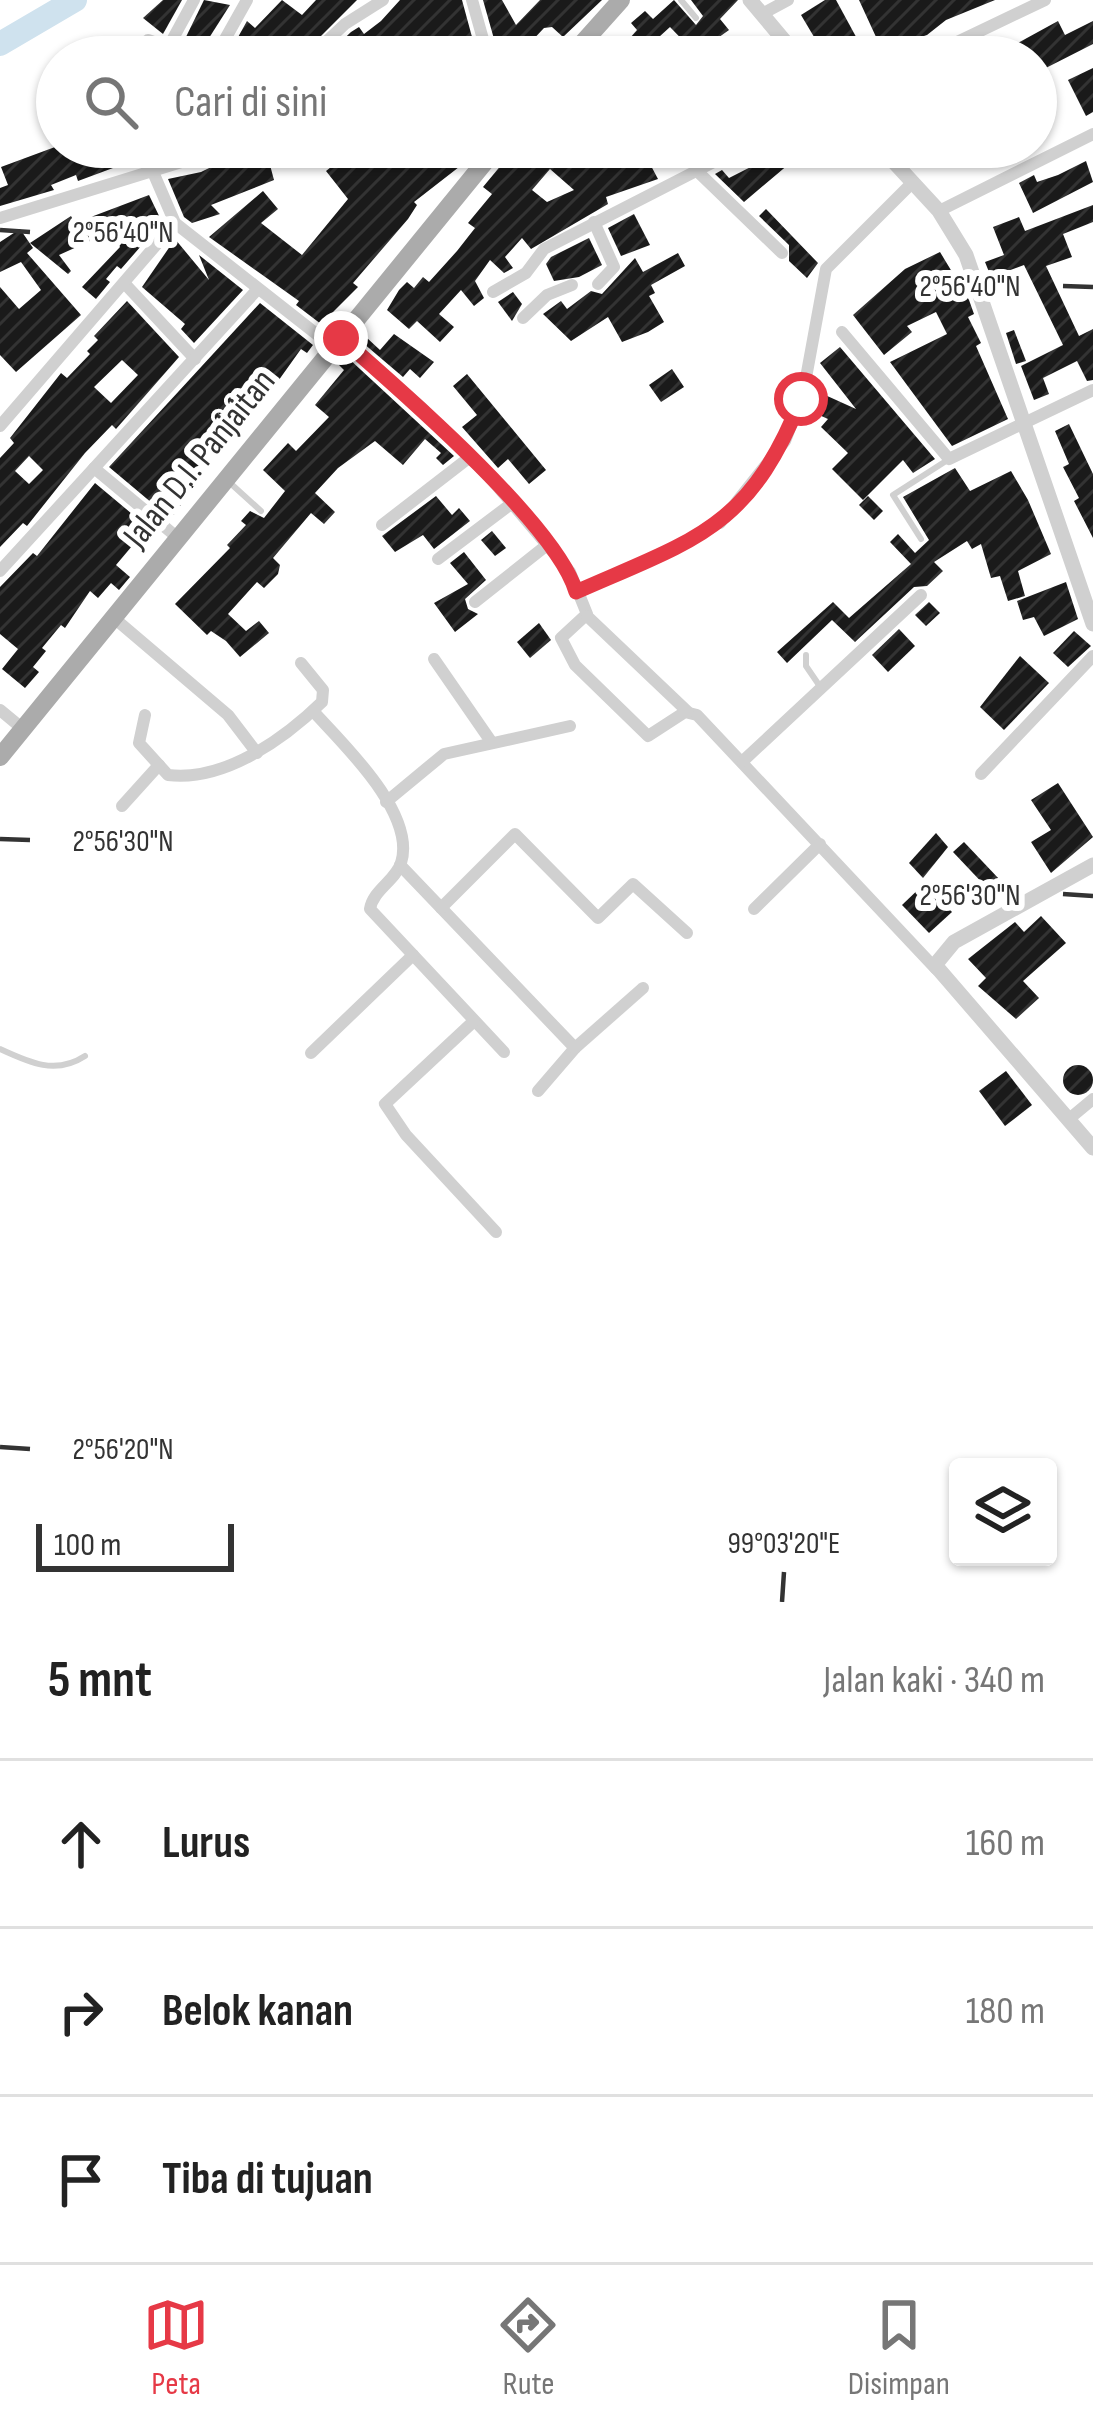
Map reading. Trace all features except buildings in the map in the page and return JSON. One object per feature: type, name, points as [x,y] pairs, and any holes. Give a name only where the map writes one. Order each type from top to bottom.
[{"type":"main road","points":[[588,36],[621,0]]},
{"type":"main road","name":"Jalan D.I. Panjaitan","points":[[0,757],[480,168]]},
{"type":"street","points":[[174,36],[194,0]]},
{"type":"street","points":[[223,36],[247,0]]},
{"type":"street","points":[[332,36],[383,0]]},
{"type":"street","points":[[472,0],[482,36]]},
{"type":"street","points":[[750,0],[780,36]]},
{"type":"street","points":[[762,14],[788,0]]},
{"type":"street","points":[[970,36],[1046,0]]},
{"type":"street","points":[[1057,152],[1093,134]]},
{"type":"street","points":[[0,218],[165,168]]},
{"type":"street","points":[[494,292],[529,270],[544,249],[700,168]]},
{"type":"street","points":[[900,168],[939,211],[966,255],[1093,624]]},
{"type":"street","points":[[939,211],[1025,168]]},
{"type":"street","points":[[696,170],[782,253]]},
{"type":"street","points":[[153,172],[175,223],[256,291],[337,342],[470,457],[570,572],[587,616],[743,761],[936,969],[1093,1148]]},
{"type":"street","points":[[720,523],[785,441],[803,394],[826,268],[914,182]]},
{"type":"street","points":[[594,222],[614,267],[598,284]]},
{"type":"street","points":[[0,426],[175,223]]},
{"type":"street","points":[[529,270],[547,295]]},
{"type":"street","points":[[126,285],[194,359]]},
{"type":"street","points":[[523,318],[547,295],[572,285]]},
{"type":"street","points":[[0,571],[256,291]]},
{"type":"street","points":[[842,332],[949,459],[1093,390]]},
{"type":"street","points":[[382,525],[470,457]]},
{"type":"street","points":[[94,468],[178,538]]},
{"type":"street","points":[[438,559],[511,504]]},
{"type":"street","points":[[476,602],[547,545]]},
{"type":"street","points":[[743,761],[921,595]]},
{"type":"street","points":[[587,616],[561,638],[566,655],[646,735],[658,735],[688,712]]},
{"type":"street","points":[[114,617],[228,715],[257,753]]},
{"type":"street","points":[[981,774],[1093,656]]},
{"type":"street","points":[[434,659],[490,740]]},
{"type":"street","points":[[145,715],[139,742],[175,776],[257,753],[313,711],[324,694],[301,663]]},
{"type":"street","points":[[0,710],[23,729]]},
{"type":"street","points":[[313,711],[363,760],[400,841],[400,865],[369,904],[504,1052]]},
{"type":"street","points":[[386,802],[444,754],[490,740],[570,726]]},
{"type":"street","points":[[122,806],[159,765]]},
{"type":"street","points":[[441,908],[514,834],[598,918],[633,884],[687,933]]},
{"type":"street","points":[[754,909],[820,844]]},
{"type":"street","points":[[400,865],[575,1048]]},
{"type":"street","points":[[936,969],[937,957],[954,942],[1093,866]]},
{"type":"street","points":[[310,1053],[413,955]]},
{"type":"street","points":[[538,1091],[575,1048],[643,988]]},
{"type":"street","points":[[474,1021],[385,1104],[496,1232]]},
{"type":"street","points":[[1069,1119],[1093,1100]]},
{"type":"lane","points":[[681,0],[696,18]]},
{"type":"lane","points":[[921,539],[893,495],[949,459]]},
{"type":"lane","points":[[226,480],[261,511]]},
{"type":"lane","points":[[806,655],[806,666],[821,688]]},
{"type":"lane","points":[[0,1049],[52,1068],[85,1056]]},
{"type":"path","points":[[576,592],[694,542],[720,523]]},
{"type":"waterway","points":[[0,44],[75,0]]},
{"type":"route","points":[[341,338],[421,407],[493,482],[570,572],[576,592],[694,542],[720,523],[781,449],[801,399]]}]
